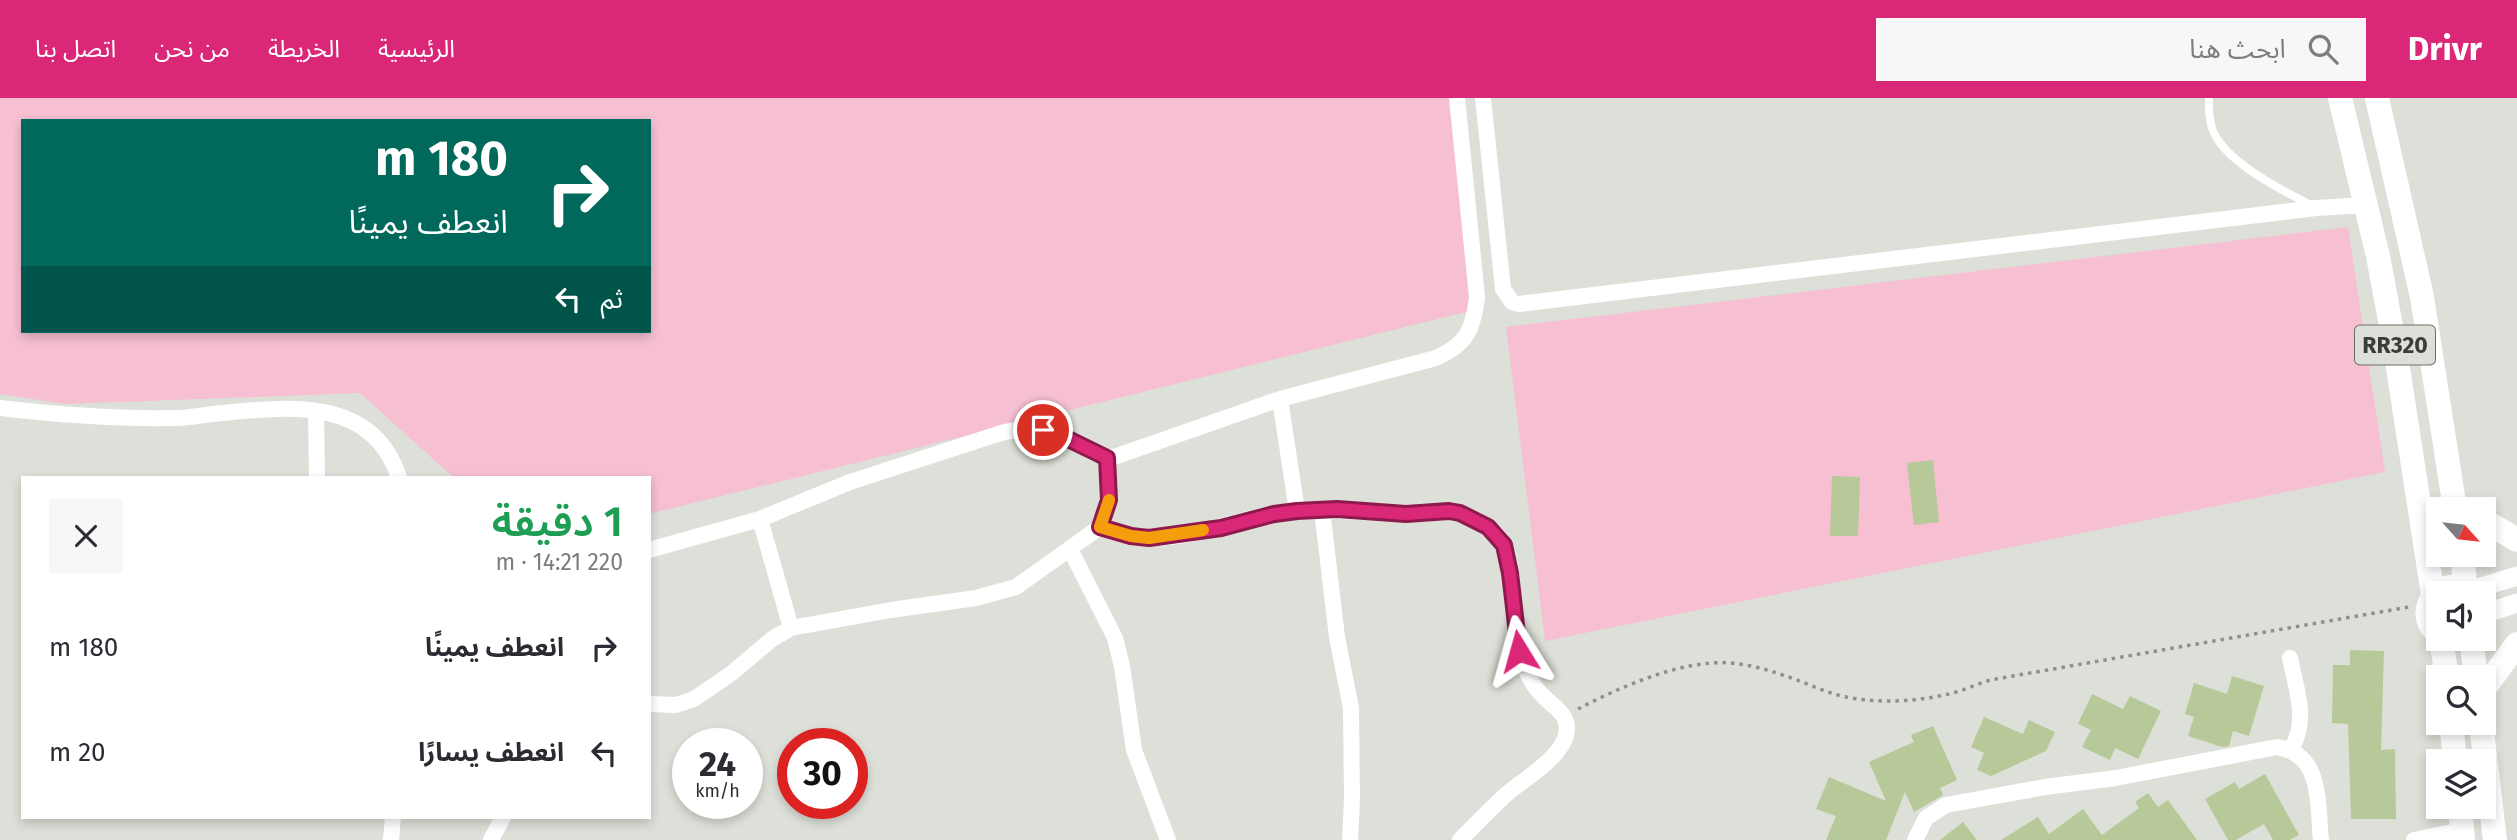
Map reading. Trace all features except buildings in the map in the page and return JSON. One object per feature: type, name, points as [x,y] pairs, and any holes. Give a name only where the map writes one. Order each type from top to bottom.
[{"type":"main road","name":"RR320","points":[[2340,98],[2367,205],[2394,342],[2428,581]]},
{"type":"main road","name":"RR320","points":[[2377,98],[2422,297],[2458,497]]},
{"type":"main road","points":[[2496,528],[2517,540]]},
{"type":"main road","points":[[2496,672],[2517,644]]},
{"type":"main road","points":[[2483,735],[2495,840]]},
{"type":"street","points":[[651,549],[760,519],[850,482],[1017,429],[1043,430],[1060,435],[1107,458],[1280,399],[1397,366],[1436,358],[1455,350],[1474,323],[1477,297],[1457,98]]},
{"type":"street","points":[[1483,98],[1503,289],[1512,302],[1519,304],[2316,208],[2367,205]]},
{"type":"street","points":[[1280,399],[1297,511]]},
{"type":"street","points":[[0,408],[117,418],[182,418],[263,410],[316,411],[350,419],[366,427],[388,450],[398,476]]},
{"type":"street","points":[[316,411],[317,476]]},
{"type":"street","points":[[651,704],[677,705],[694,698],[732,673],[772,639],[791,628],[976,598],[1004,591],[1028,580],[1100,527],[1109,500],[1107,458]]},
{"type":"street","points":[[1322,510],[1350,708],[1350,840]]},
{"type":"street","points":[[1100,527],[1131,536],[1160,538],[1297,511],[1357,510],[1406,514],[1449,511],[1475,519],[1496,533],[1504,545],[1508,559],[1516,634],[1524,664],[1536,688],[1563,717],[1567,728],[1565,737],[1547,763],[1509,792],[1460,840]]},
{"type":"street","points":[[760,519],[791,628]]},
{"type":"street","points":[[1070,550],[1115,638],[1122,666],[1134,750],[1168,840]]},
{"type":"street","points":[[2496,583],[2517,576]]},
{"type":"street","points":[[2496,610],[2517,603]]},
{"type":"street","points":[[2290,658],[2301,727],[2291,749]]},
{"type":"street","points":[[1915,840],[1926,818],[1946,805],[2045,787],[2116,778],[2277,747],[2291,749],[2302,756],[2311,770],[2322,840]]},
{"type":"street","points":[[391,840],[393,819]]},
{"type":"street","points":[[491,840],[502,819]]},
{"type":"street","points":[[2414,840],[2462,826]]},
{"type":"lane","points":[[2209,98],[2215,135],[2225,148],[2270,182],[2316,208]]},
{"type":"path","points":[[1563,717],[1605,695],[1689,666],[1739,664],[1793,677],[1828,692],[1853,698],[1907,699],[1945,695],[1990,680],[2426,600]]},
{"type":"shaded area","points":[[0,98],[1452,98],[1474,310],[651,514],[651,476],[452,476],[360,393],[65,404],[0,394]]},
{"type":"shaded area","points":[[2348,227],[2385,472],[1545,641],[1506,327]]},
{"type":"slow traffic","points":[[1109,500],[1100,527],[1149,538],[1203,530]]},
{"type":"route","points":[[1043,430],[1077,442],[1107,458],[1109,500],[1100,527],[1131,536],[1160,538],[1221,528],[1274,514],[1337,509],[1406,514],[1449,511],[1475,519],[1496,533],[1504,545],[1519,651]]}]
